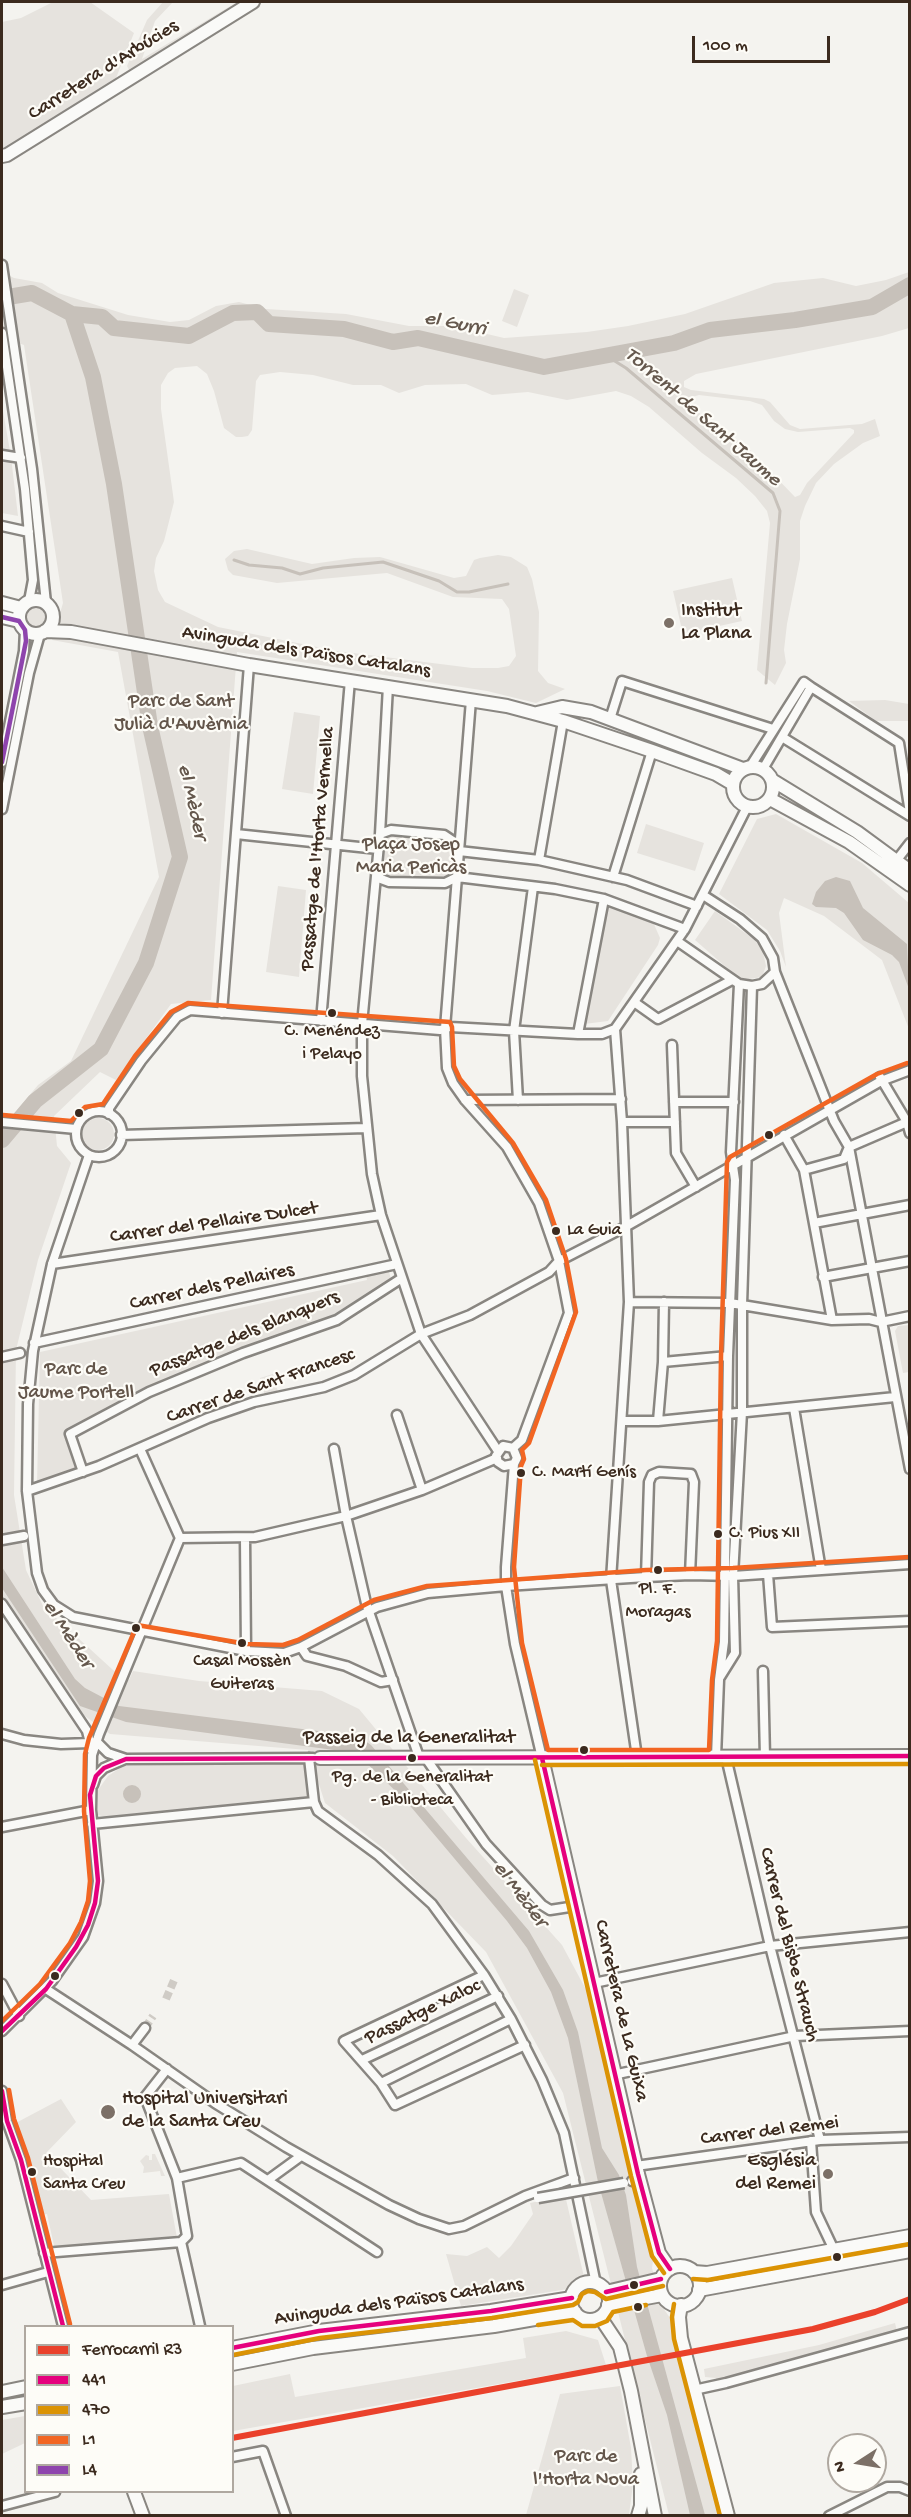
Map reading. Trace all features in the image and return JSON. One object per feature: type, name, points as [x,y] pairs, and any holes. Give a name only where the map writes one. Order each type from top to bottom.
[{"type":"street","name":"Carretera d'Arbúcies","points":[[3,158],[253,2]]},
{"type":"street","points":[[2,265],[37,508],[46,603]]},
{"type":"street","points":[[2,333],[21,458],[33,580],[25,604],[22,626],[24,651],[2,762]]},
{"type":"street","points":[[2,455],[21,458]]},
{"type":"street","points":[[2,526],[29,531]]},
{"type":"street","points":[[2,603],[25,604],[38,600],[46,603],[53,617],[50,627],[34,634],[2,617]]},
{"type":"street","name":"Avinguda dels Països Catalans","points":[[53,617],[71,632]]},
{"type":"street","points":[[2,809],[29,673],[43,632]]},
{"type":"street","name":"Avinguda dels Països Catalans","points":[[43,632],[71,632],[249,665],[388,686],[535,713],[652,751],[716,774],[733,784]]},
{"type":"street","points":[[222,1013],[249,665]]},
{"type":"street","name":"Passatge de l'Horta Vermella","points":[[321,1021],[334,844],[350,680]]},
{"type":"street","points":[[610,719],[622,681],[773,729]]},
{"type":"street","points":[[772,780],[773,789],[770,799],[759,807],[747,807],[735,798],[734,778],[746,768],[804,682],[899,743],[909,814]]},
{"type":"street","points":[[388,686],[380,834],[362,1024],[362,1076],[366,1128],[381,1215],[421,1334],[504,1466],[514,1464]]},
{"type":"street","points":[[763,769],[811,687]]},
{"type":"street","points":[[471,700],[445,1028],[447,1068],[453,1083],[465,1100],[507,1147],[539,1203],[559,1261],[569,1313],[522,1440],[513,1448]]},
{"type":"street","name":"Avinguda dels Països Catalans","points":[[535,713],[572,707],[746,768]]},
{"type":"street","points":[[539,860],[563,721]]},
{"type":"street","points":[[782,737],[909,814]]},
{"type":"street","points":[[613,877],[652,751]]},
{"type":"street","points":[[746,768],[763,769],[772,780],[857,832],[909,871]]},
{"type":"street","points":[[770,799],[849,842],[909,885]]},
{"type":"street","points":[[109,1114],[109,1108],[141,1061],[177,1017],[190,1010],[362,1024],[578,1034],[602,1034],[615,1029],[685,929],[747,807]]},
{"type":"street","points":[[380,834],[391,830],[444,835],[459,848],[539,860],[613,877],[697,906]]},
{"type":"street","points":[[236,834],[378,849]]},
{"type":"street","points":[[896,861],[909,843]]},
{"type":"street","points":[[376,873],[381,879],[389,882],[445,883],[457,877],[604,899],[685,929]]},
{"type":"street","points":[[518,1100],[513,1031],[533,887]]},
{"type":"street","points":[[703,895],[740,919],[762,938],[773,957],[775,972],[834,1121],[849,1147],[909,1469]]},
{"type":"street","points":[[578,1034],[604,899]]},
{"type":"street","points":[[677,941],[736,982],[752,986],[762,984],[775,972]]},
{"type":"street","points":[[634,1002],[658,1019],[736,982]]},
{"type":"street","name":"Carrer del Bisbe Strauch","points":[[736,982],[731,1152],[734,1164],[723,1575],[724,1642],[719,1680],[721,1757],[795,2036],[820,2140]]},
{"type":"street","points":[[719,1680],[735,1653],[734,1576],[742,1412],[742,1305],[752,986]]},
{"type":"street","points":[[615,1029],[621,1099],[629,1302],[611,1580],[638,1757]]},
{"type":"street","points":[[672,1045],[676,1153],[696,1187]]},
{"type":"street","name":"Carrer de Sant Francesc","points":[[27,1491],[83,1472],[226,1412],[259,1401],[324,1387],[354,1375],[421,1334],[470,1315],[549,1272],[559,1261],[696,1187],[881,1079],[909,1070]]},
{"type":"street","points":[[881,1079],[907,1122],[909,1134]]},
{"type":"street","points":[[465,1100],[621,1099]]},
{"type":"street","points":[[674,1102],[734,1102]]},
{"type":"street","points":[[102,1111],[109,1114],[118,1122],[121,1135],[117,1147],[113,1152],[100,1157],[89,1155],[80,1147],[76,1129],[79,1122],[89,1113],[102,1111]]},
{"type":"street","points":[[2,1122],[76,1129]]},
{"type":"street","points":[[622,1122],[675,1122]]},
{"type":"street","points":[[804,1170],[844,1160],[849,1147],[907,1122]]},
{"type":"street","points":[[121,1135],[366,1128]]},
{"type":"street","points":[[784,1135],[804,1170],[832,1320]]},
{"type":"street","points":[[89,1155],[52,1264],[34,1343],[28,1404],[27,1491],[37,1573],[43,1590],[54,1605],[73,1617],[246,1651],[284,1653],[301,1647],[369,1611],[428,1593],[646,1576],[734,1576],[909,1564]]},
{"type":"street","points":[[814,1223],[909,1205]]},
{"type":"street","name":"Carrer del Pellaire Dulcet","points":[[52,1264],[381,1215]]},
{"type":"street","points":[[824,1277],[909,1261]]},
{"type":"street","name":"Carrer dels Pellaires","points":[[34,1343],[397,1264]]},
{"type":"street","name":"Passatge dels Blanquers","points":[[83,1472],[70,1434],[149,1392],[243,1353],[337,1320],[402,1278]]},
{"type":"street","points":[[629,1302],[730,1303],[832,1320],[869,1319],[881,1322],[909,1316]]},
{"type":"street","points":[[658,1421],[663,1362],[664,1302]]},
{"type":"street","points":[[2,1358],[20,1353]]},
{"type":"street","points":[[663,1362],[728,1356]]},
{"type":"street","points":[[622,1421],[658,1421],[895,1397]]},
{"type":"street","points":[[794,1408],[821,1570]]},
{"type":"street","points":[[397,1415],[422,1490]]},
{"type":"street","points":[[180,1538],[244,1538],[346,1516],[422,1490],[497,1455],[507,1446],[513,1448],[517,1454],[514,1464],[506,1567],[507,1586],[515,1644],[542,1758]]},
{"type":"street","points":[[2,2031],[46,1989],[83,1937],[95,1903],[98,1881],[90,1795],[95,1739],[180,1538],[140,1449]]},
{"type":"street","points":[[334,1449],[346,1516],[369,1611],[417,1758],[486,1844],[542,1905],[550,1910],[576,1906]]},
{"type":"street","points":[[646,1576],[649,1482],[652,1475],[658,1472],[691,1474],[694,1482],[690,1575]]},
{"type":"street","points":[[2,1540],[24,1536]]},
{"type":"street","points":[[244,1538],[246,1651]]},
{"type":"street","points":[[768,1574],[772,1627],[909,1620]]},
{"type":"street","points":[[2,1604],[87,1731],[95,1739]]},
{"type":"street","points":[[301,1647],[307,1656],[346,1666],[381,1682],[393,1680]]},
{"type":"street","points":[[763,1671],[765,1757]]},
{"type":"street","points":[[2,1734],[24,1740],[61,1744],[95,1739]]},
{"type":"street","name":"Passeig de la Generalitat","points":[[95,1739],[108,1753],[126,1759],[909,1756]]},
{"type":"street","points":[[314,1758],[314,1802],[318,1811],[378,1855],[432,1904],[484,1975],[511,2019],[564,2133],[604,2289],[611,2305]]},
{"type":"street","name":"Carretera de La Guixa","points":[[542,1758],[636,2166],[659,2253],[670,2269]]},
{"type":"street","points":[[90,1795],[96,1776],[104,1768],[126,1759]]},
{"type":"street","points":[[92,1824],[314,1802]]},
{"type":"street","points":[[2,1827],[91,1810]]},
{"type":"street","points":[[594,1983],[770,1946],[909,1932]]},
{"type":"street","points":[[484,1975],[344,2041],[381,2083],[396,2105],[525,2045]]},
{"type":"street","points":[[2,1984],[19,2016]]},
{"type":"street","points":[[46,1989],[215,2103],[301,2156],[419,2219],[449,2229],[464,2226],[525,2196],[574,2178]]},
{"type":"street","name":"Passatge Xaloc","points":[[362,2060],[498,1996]]},
{"type":"street","points":[[381,2083],[511,2019]]},
{"type":"street","points":[[132,2045],[145,2028]]},
{"type":"street","points":[[614,2075],[795,2036],[909,2031]]},
{"type":"street","points":[[44,2253],[181,2242],[187,2236],[177,2178],[145,2097],[167,2069]]},
{"type":"street","points":[[2,2091],[4,2122],[21,2160],[63,2325]]},
{"type":"street","name":"Carrer del Remei","points":[[636,2166],[820,2140],[909,2137]]},
{"type":"street","points":[[811,2141],[816,2212],[834,2250]]},
{"type":"street","points":[[268,2180],[301,2156]]},
{"type":"street","points":[[177,2178],[241,2163],[377,2252]]},
{"type":"street","points":[[538,2198],[630,2181]]},
{"type":"street","points":[[661,2295],[611,2305],[600,2317],[587,2320],[575,2312],[572,2298],[581,2285],[604,2289],[659,2280],[670,2269],[683,2266],[694,2272],[707,2273],[909,2236]]},
{"type":"street","points":[[181,2242],[200,2325]]},
{"type":"street","points":[[699,2290],[909,2251]]},
{"type":"street","points":[[2,2285],[48,2272]]},
{"type":"street","points":[[659,2280],[661,2295],[669,2302],[681,2305],[691,2302],[699,2290],[694,2272]]},
{"type":"street","name":"Avinguda dels Països Catalans","points":[[234,2348],[319,2331],[491,2311],[572,2298]]},
{"type":"street","points":[[681,2305],[679,2317],[681,2338],[728,2516]]},
{"type":"street","name":"Avinguda dels Països Catalans","points":[[234,2364],[313,2348],[494,2326],[575,2312]]},
{"type":"street","points":[[600,2317],[620,2347],[655,2516]]},
{"type":"street","points":[[694,2390],[909,2332]]},
{"type":"street","points":[[2,2392],[24,2387]]},
{"type":"street","points":[[2,2408],[24,2403]]},
{"type":"street","points":[[638,2516],[641,2443]]},
{"type":"street","points":[[234,2457],[263,2451],[286,2516]]},
{"type":"street","points":[[829,2516],[873,2492],[893,2487],[909,2491]]},
{"type":"street","points":[[893,2487],[909,2498]]},
{"type":"street","points":[[2,2506],[51,2493]]},
{"type":"street","points":[[134,2493],[143,2516]]},
{"type":"green space","points":[[53,2],[90,2],[134,33],[114,83],[2,151],[2,22],[21,18]]},
{"type":"green space","points":[[163,2],[173,2],[155,21],[142,59],[237,2],[244,2],[130,72],[127,66],[147,20]]},
{"type":"green space","name":"Parc de Sant Julià d'Auvèrnia","points":[[2,272],[14,278],[42,283],[58,293],[128,315],[170,322],[189,320],[216,306],[239,302],[266,309],[346,314],[409,326],[453,326],[504,338],[587,332],[628,326],[685,314],[774,283],[823,278],[856,286],[886,280],[909,272],[909,328],[882,336],[696,374],[684,381],[684,387],[691,390],[764,399],[770,402],[790,425],[800,429],[862,424],[875,419],[880,436],[863,443],[834,464],[816,483],[805,506],[800,521],[800,559],[787,624],[784,650],[786,663],[775,685],[757,670],[770,523],[767,511],[736,478],[702,453],[649,407],[631,396],[616,391],[567,400],[528,392],[492,395],[466,384],[425,385],[399,393],[381,385],[353,385],[313,375],[280,372],[260,375],[256,381],[252,430],[248,436],[236,437],[224,428],[207,374],[197,366],[175,368],[168,373],[161,385],[161,409],[174,502],[154,571],[158,590],[165,602],[218,627],[337,651],[472,668],[498,668],[509,666],[516,656],[509,609],[502,599],[453,597],[387,573],[277,583],[233,575],[228,570],[225,559],[234,551],[247,549],[312,564],[380,557],[454,578],[466,576],[474,560],[498,555],[511,557],[527,567],[532,579],[539,612],[538,671],[548,683],[565,689],[536,703],[487,691],[237,652],[211,1000],[171,1004],[116,1080],[100,1072],[54,1116],[57,1146],[71,1163],[38,1260],[16,1350],[14,1495],[26,1570],[43,1606],[113,1670],[129,1680],[133,1671],[199,1681],[322,1691],[359,1709],[466,1838],[562,1945],[590,1997],[654,2254],[652,2268],[663,2308],[673,2322],[723,2515],[669,2515],[563,2093],[486,1952],[393,1856],[325,1803],[308,1750],[110,1734],[75,1709],[2,1606],[2,1128],[38,1085],[71,1061],[159,877],[118,652],[52,640],[63,603],[24,345],[2,337]],"holes":[[[699,395],[750,401],[762,405],[774,421],[785,429],[798,432],[850,428],[854,430],[854,433],[807,483],[800,495],[795,497],[744,444],[723,434],[688,403],[689,398]]]},
{"type":"green space","points":[[514,289],[529,295],[517,327],[502,321]]},
{"type":"green space","points":[[2,405],[11,457],[18,516],[2,513]]},
{"type":"green space","points":[[732,578],[742,621],[683,634],[673,591]]},
{"type":"green space","points":[[35,605],[43,608],[46,616],[43,624],[35,627],[27,624],[24,616],[27,608]]},
{"type":"green space","points":[[885,700],[909,704],[909,721],[876,721],[849,701]]},
{"type":"green space","points":[[294,712],[320,716],[313,794],[282,789]]},
{"type":"green space","points":[[776,814],[862,863],[909,903],[909,1029],[882,960],[824,916],[784,898],[779,913],[786,967],[780,951],[767,930],[719,894],[757,819]]},
{"type":"green space","points":[[646,824],[704,843],[695,871],[637,853]]},
{"type":"green space","name":"Plaça Josep Maria Pericàs","points":[[386,835],[445,839],[454,846],[449,878],[384,876],[381,871],[383,842]]},
{"type":"green space","points":[[278,886],[306,890],[299,977],[266,972]]},
{"type":"green space","points":[[608,905],[653,922],[660,938],[658,945],[608,1021],[584,1024]]},
{"type":"green space","points":[[715,911],[755,940],[763,952],[766,966],[762,977],[744,980],[735,975],[695,940]]},
{"type":"green space","points":[[98,1118],[110,1122],[114,1134],[110,1146],[98,1150],[86,1146],[82,1134],[86,1122]]},
{"type":"green space","name":"Parc de Jaume Portell","points":[[388,1268],[392,1283],[335,1315],[249,1345],[143,1388],[65,1432],[78,1469],[37,1485],[40,1352],[367,1280],[366,1273]]},
{"type":"green space","points":[[909,1325],[909,1372],[903,1373],[895,1331],[898,1326]]},
{"type":"green space","points":[[273,1374],[278,1392],[265,1396],[260,1378]]},
{"type":"green space","points":[[306,1763],[310,1796],[106,1817],[98,1815],[98,1790],[108,1776],[123,1766]]},
{"type":"green space","points":[[61,2099],[76,2122],[46,2153],[91,2200],[169,2194],[177,2238],[55,2250],[47,2214],[40,2215],[28,2165],[12,2125]]},
{"type":"green space","points":[[152,2154],[155,2154],[165,2176],[161,2176],[160,2171],[143,2173],[144,2167],[140,2161],[146,2155],[149,2156],[149,2160],[152,2160]]},
{"type":"green space","points":[[565,2195],[584,2277],[568,2289],[461,2306],[446,2254],[467,2256],[487,2247],[499,2258],[511,2246],[533,2214],[530,2203]]},
{"type":"green space","points":[[895,2323],[897,2331],[850,2346],[730,2379],[717,2381],[716,2378],[705,2377],[704,2369],[819,2345]]},
{"type":"green space","points":[[566,2331],[598,2340],[606,2365],[234,2431],[234,2386],[290,2374],[295,2397],[526,2358],[523,2338]]},
{"type":"green space","name":"Parc de l'Horta Nova","points":[[620,2386],[631,2448],[633,2484],[629,2515],[526,2515],[560,2394]]},
{"type":"green space","points":[[24,2416],[24,2443],[2,2454],[2,2420]]},
{"type":"shaded area","points":[[836,877],[850,881],[863,908],[907,944],[909,989],[899,962],[892,955],[863,940],[844,913],[836,908],[816,907],[812,904],[816,892],[825,881]]},
{"type":"shaded area","points":[[2,1567],[75,1679],[85,1688],[119,1706],[358,1736],[371,1745],[529,1931],[563,1990],[578,2032],[602,2148],[619,2175],[626,2195],[637,2267],[705,2515],[690,2515],[667,2415],[647,2356],[598,2182],[568,2038],[551,1992],[527,1948],[507,1921],[406,1801],[356,1753],[126,1722],[80,1706],[2,1588]]},
{"type":"shaded area","points":[[128,1785],[136,1785],[141,1790],[139,1801],[128,1803],[123,1798],[123,1790]]},
{"type":"waterway","name":"el Gurri","points":[[2,298],[32,293],[72,314],[102,317],[114,328],[189,336],[233,313],[257,312],[269,324],[344,329],[393,342],[418,338],[544,367],[674,343],[710,330],[795,320],[872,307],[910,285]]},
{"type":"waterway","name":"el Mèder","points":[[2,1140],[35,1101],[101,1049],[146,963],[180,857],[150,726],[114,484],[93,377],[72,314]]},
{"type":"waterway","name":"Torrent de Sant Jaume","points":[[605,355],[626,368],[773,493],[780,511],[766,683]]},
{"type":"waterway","points":[[234,560],[249,565],[282,568],[300,574],[323,568],[383,562],[439,581],[457,592],[469,592],[508,584]]},
{"type":"tunnel","points":[[166,1999],[175,1978]]},
{"type":"tunnel","points":[[145,2028],[153,2016]]},
{"type":"rail line","name":"R3","points":[[234,2438],[813,2329],[875,2312],[910,2299]]},
{"type":"transit line","name":"L4","points":[[2,617],[19,621],[25,630],[26,641],[2,762]]},
{"type":"transit line","name":"L1","points":[[3,1115],[71,1121],[85,1107],[103,1104],[135,1056],[171,1012],[188,1003],[450,1022],[454,1066],[460,1079],[513,1143],[546,1200],[566,1259],[576,1312],[529,1443],[522,1450],[524,1459],[521,1466],[514,1567],[522,1643],[548,1750],[709,1750],[712,1680],[717,1641],[721,1356],[727,1162],[730,1157],[877,1074],[907,1063]]},
{"type":"transit line","name":"L1","points":[[2,2021],[40,1984],[70,1943],[81,1922],[88,1901],[90,1881],[84,1811],[85,1754],[89,1738],[137,1625],[247,1644],[283,1645],[298,1640],[374,1600],[427,1586],[646,1570],[733,1568],[909,1557]]},
{"type":"transit line","name":"441","points":[[2,2031],[46,1989],[76,1947],[88,1925],[95,1903],[98,1881],[90,1795],[96,1776],[104,1768],[126,1759],[910,1756]]},
{"type":"transit line","name":"441","points":[[542,1758],[638,2174],[659,2253],[670,2269]]},
{"type":"transit line","name":"470","points":[[535,1760],[631,2176],[652,2256],[664,2273]]},
{"type":"transit line","name":"470","points":[[542,1765],[910,1764]]},
{"type":"transit line","name":"L1","points":[[9,2090],[14,2119],[28,2158],[70,2324]]},
{"type":"transit line","name":"441","points":[[2,2091],[7,2121],[21,2160],[63,2325]]},
{"type":"transit line","name":"470","points":[[693,2279],[708,2280],[910,2244]]},
{"type":"transit line","name":"441","points":[[606,2292],[661,2279]]},
{"type":"transit line","name":"470","points":[[234,2355],[320,2338],[492,2318],[573,2305],[578,2302],[582,2294],[588,2291],[595,2292],[606,2299],[663,2286]]},
{"type":"transit line","name":"441","points":[[234,2348],[319,2331],[491,2311],[572,2298]]},
{"type":"transit line","name":"470","points":[[674,2304],[672,2317],[674,2339],[720,2516]]},
{"type":"transit line","name":"470","points":[[538,2325],[573,2320],[582,2326],[595,2326],[607,2321],[613,2312],[646,2305]]},
{"type":"place","name":"Institut La Plana","points":[[669,623]]},
{"type":"place","name":"C. Menéndez i Pelayo","points":[[332,1013]]},
{"type":"place","name":"La Guia","points":[[556,1231]]},
{"type":"place","name":"C. Martí Genís","points":[[521,1473]]},
{"type":"place","name":"C. Pius XII","points":[[718,1534]]},
{"type":"place","name":"Pl. F. Moragas","points":[[658,1570]]},
{"type":"place","name":"Casal Mossèn Guiteras","points":[[242,1643]]},
{"type":"place","name":"Pg. de la Generalitat - Biblioteca","points":[[412,1758]]},
{"type":"place","name":"Hospital Universitari de la Santa Creu","points":[[108,2112]]},
{"type":"place","name":"Hospital Santa Creu","points":[[32,2172]]},
{"type":"place","name":"Església del Remei","points":[[828,2174]]}]
